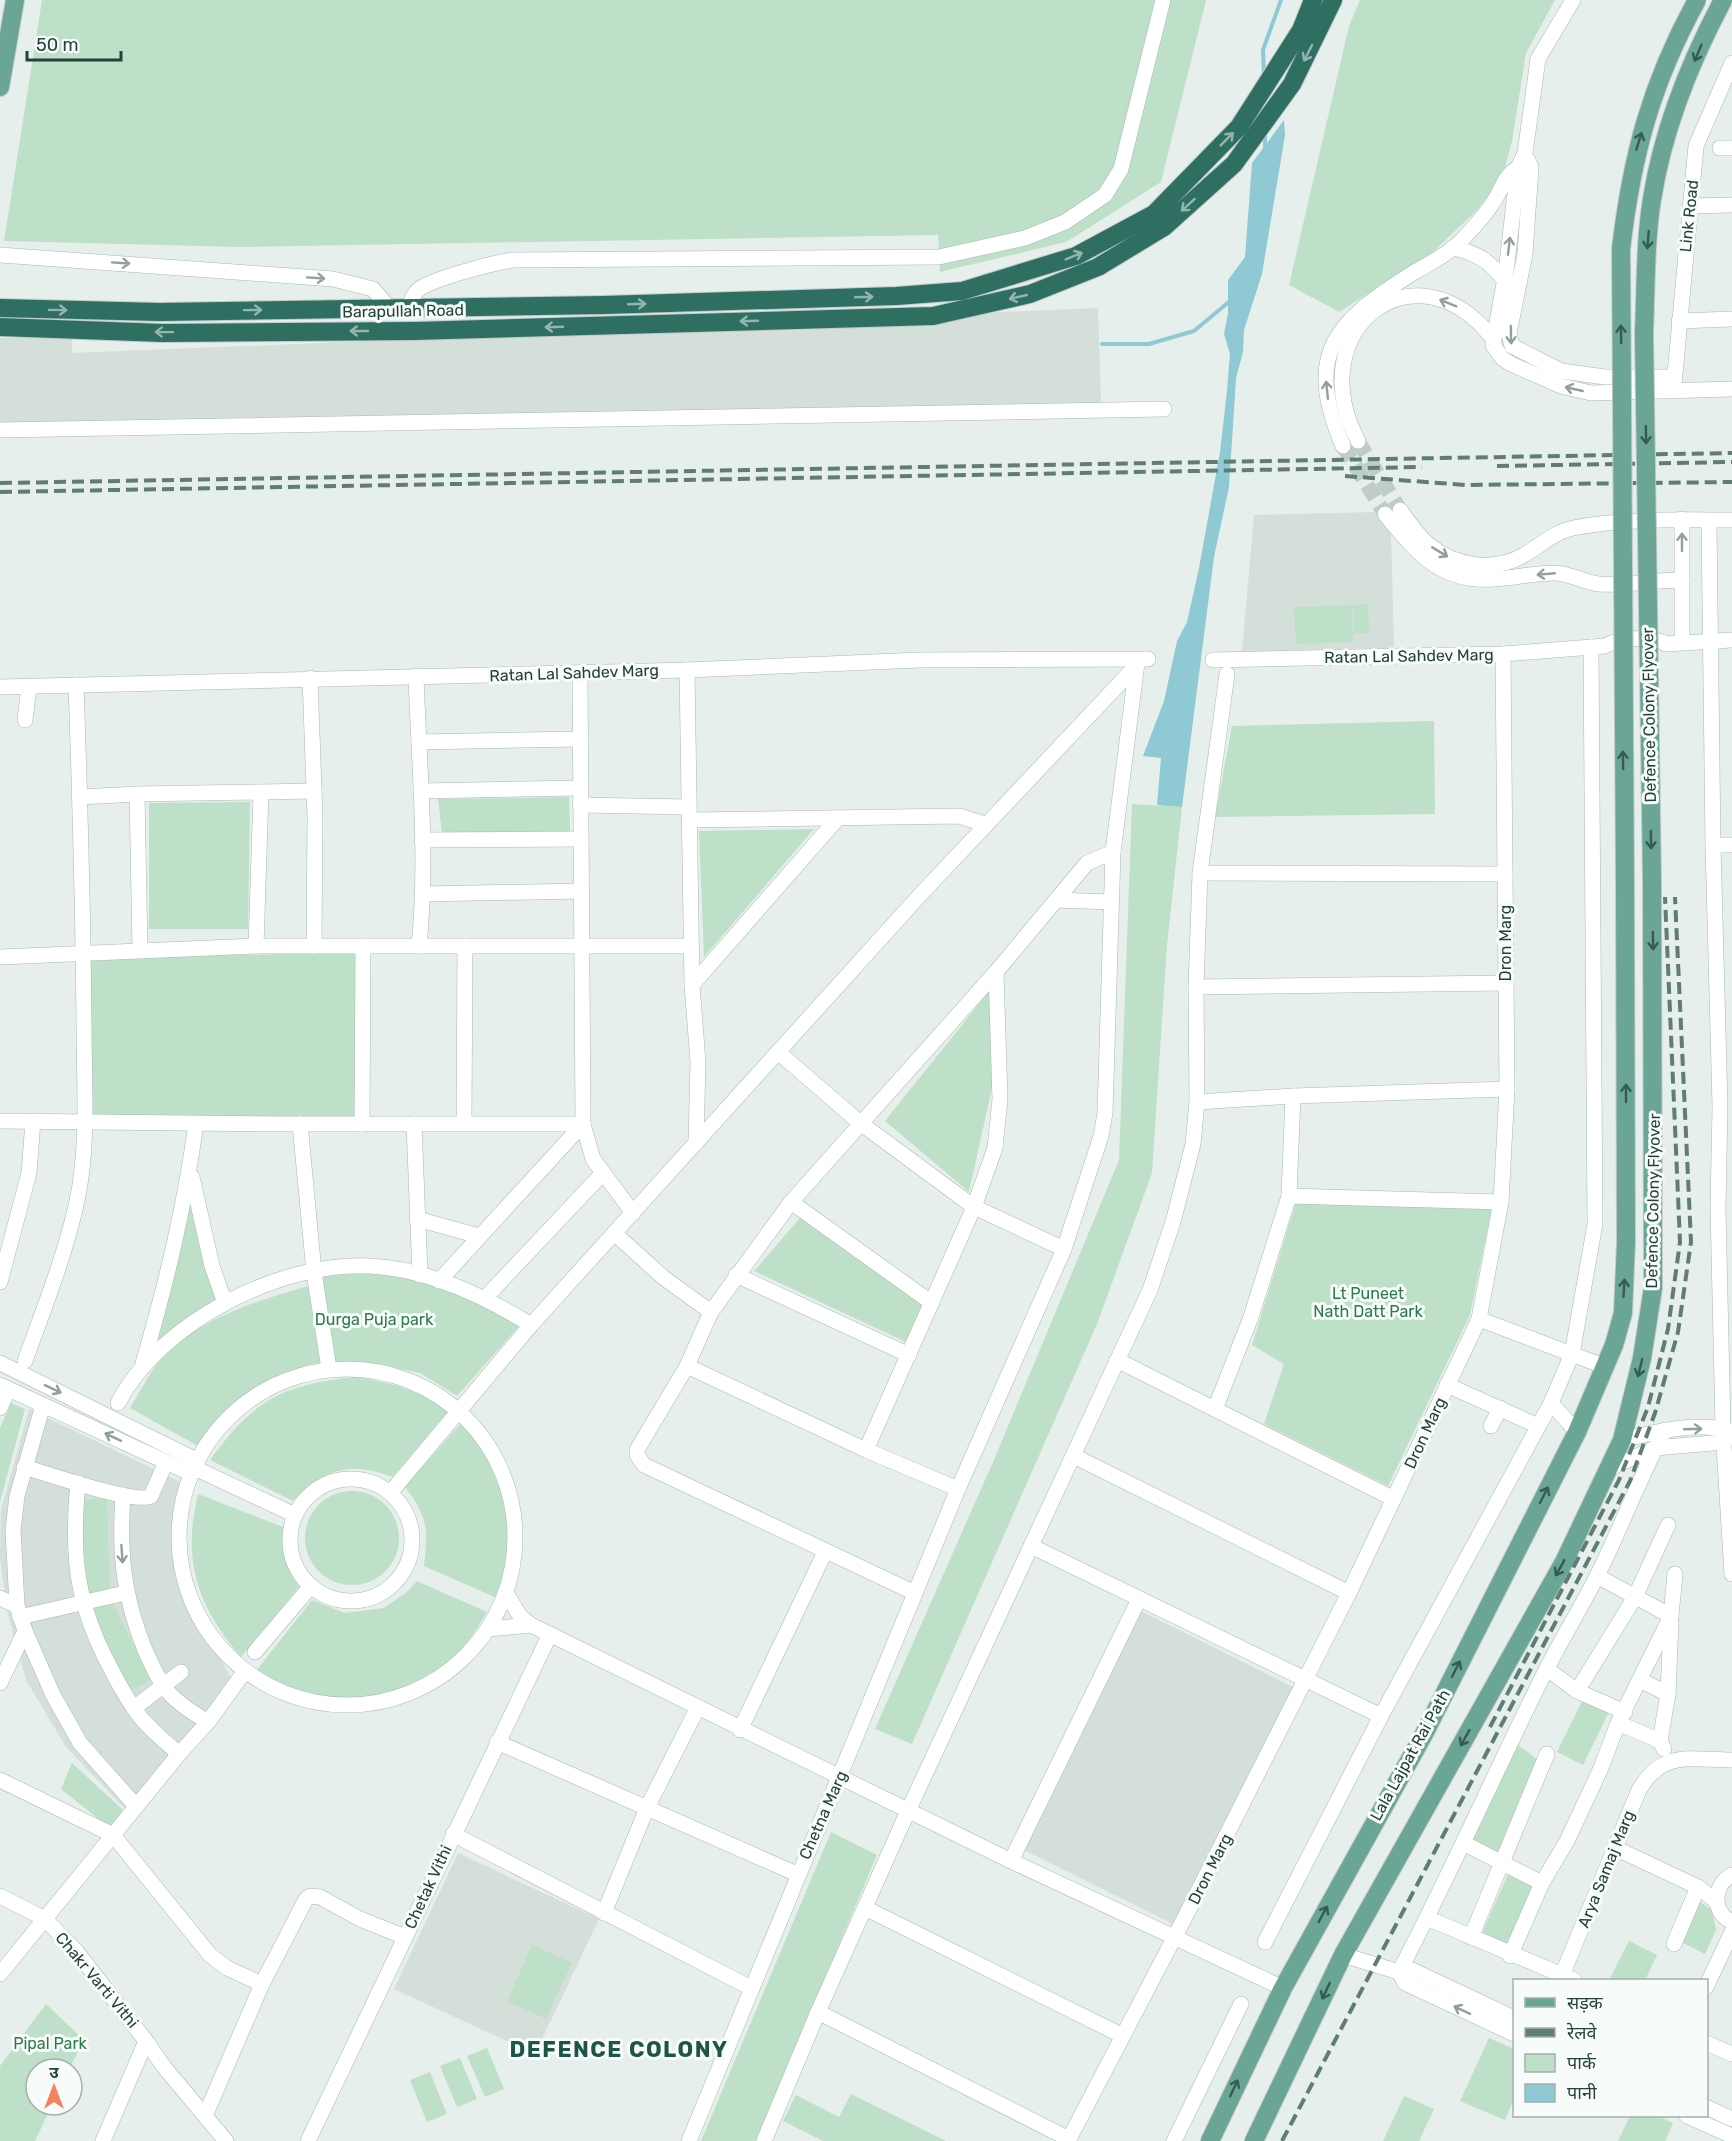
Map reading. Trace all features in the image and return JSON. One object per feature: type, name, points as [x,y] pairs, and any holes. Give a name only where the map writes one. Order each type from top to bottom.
[{"type":"highway","name":"Barapullah Road","points":[[0,308],[160,312],[408,308],[805,299],[962,291],[1076,256],[1154,214],[1239,127],[1301,30],[1313,0]]},
{"type":"highway","name":"Barapullah Road","points":[[0,327],[163,333],[390,331],[933,316],[1030,294],[1098,267],[1164,227],[1234,164],[1292,84],[1333,0]]},
{"type":"main road","points":[[0,87],[15,0]]},
{"type":"main road","name":"Defence Colony Flyover","points":[[1606,1367],[1623,1313],[1626,1242],[1621,249],[1636,148],[1667,60],[1697,0]]},
{"type":"main road","name":"Defence Colony Flyover","points":[[1622,1440],[1642,1358],[1653,1288],[1654,1059],[1644,332],[1647,249],[1658,168],[1674,109],[1708,28],[1723,0]]},
{"type":"main road","name":"Lala Lajpat Rai Path","points":[[1210,2141],[1283,1988],[1424,1734],[1577,1432],[1606,1367]]},
{"type":"main road","points":[[1254,2141],[1343,1955],[1564,1562],[1622,1440]]},
{"type":"street","points":[[408,308],[417,291],[428,285],[490,264],[512,260],[939,258],[1026,238],[1065,222],[1105,195],[1121,169],[1163,0]]},
{"type":"street","points":[[1493,339],[1525,163],[1538,59],[1573,0]]},
{"type":"street","name":"Link Road","points":[[1674,393],[1696,146],[1732,63]]},
{"type":"street","points":[[1343,446],[1331,417],[1326,383],[1327,366],[1335,340],[1353,314],[1366,303],[1452,248],[1494,202],[1507,177],[1525,163]]},
{"type":"street","points":[[1525,163],[1525,254],[1509,333],[1512,346],[1561,371],[1605,377],[1674,377]]},
{"type":"street","points":[[1690,206],[1732,205]]},
{"type":"street","points":[[1452,248],[1491,262],[1517,296]]},
{"type":"street","points":[[0,255],[333,279],[373,289],[388,308]]},
{"type":"street","points":[[1358,441],[1349,422],[1343,399],[1343,358],[1353,334],[1368,315],[1396,300],[1416,296],[1438,299],[1461,308],[1493,339],[1502,358],[1561,386],[1591,393],[1674,393],[1732,389]]},
{"type":"street","points":[[1679,321],[1732,319]]},
{"type":"street","points":[[0,430],[1164,409]]},
{"type":"street","points":[[1682,585],[1602,584],[1585,582],[1555,573],[1494,579],[1468,578],[1450,573],[1416,552],[1393,512],[1429,545],[1455,560],[1475,565],[1503,563],[1515,559],[1571,528],[1682,519],[1720,521],[1710,583],[1713,845],[1726,1106],[1725,1207],[1732,1574]]},
{"type":"street","points":[[1682,519],[1683,642]]},
{"type":"street","points":[[1682,585],[1690,597],[1701,598],[1710,583],[1726,577]]},
{"type":"street","name":"Ratan Lal Sahdev Marg","points":[[1213,660],[1503,654],[1598,647],[1614,641],[1659,640],[1666,644],[1732,640]]},
{"type":"street","points":[[1265,1942],[1381,1716],[1551,1403],[1572,1353],[1595,1224],[1598,647]]},
{"type":"street","name":"Dron Marg","points":[[1068,2140],[1174,1938],[1349,1593],[1479,1319],[1501,1202],[1507,1089],[1503,654]]},
{"type":"street","name":"Ratan Lal Sahdev Marg","points":[[0,687],[310,678],[368,684],[416,676],[580,673],[630,678],[687,670],[920,660],[1140,663]]},
{"type":"street","points":[[390,1493],[531,1325],[696,1142],[985,824],[1140,663]]},
{"type":"street","name":"Chetna Marg","points":[[689,2141],[797,1874],[958,1489],[1064,1249],[1101,1136],[1105,1113],[1113,852],[1140,663]]},
{"type":"street","points":[[687,670],[692,985],[698,1062],[696,1142]]},
{"type":"street","points":[[580,673],[583,1124],[593,1158],[633,1213]]},
{"type":"street","points":[[764,2141],[818,2012],[908,1811],[1031,1546],[1056,1506],[1074,1456],[1150,1290],[1173,1222],[1193,1144],[1197,1102],[1196,987],[1200,873],[1227,674]]},
{"type":"street","points":[[416,676],[423,894],[418,946]]},
{"type":"street","points":[[310,678],[314,791],[314,946]]},
{"type":"street","points":[[25,1361],[54,1282],[77,1200],[84,1123],[83,954],[76,685]]},
{"type":"street","points":[[25,720],[29,686]]},
{"type":"street","points":[[419,742],[580,739]]},
{"type":"street","points":[[421,791],[580,788]]},
{"type":"street","points":[[80,797],[314,791]]},
{"type":"street","points":[[256,946],[261,792]]},
{"type":"street","points":[[137,794],[140,950]]},
{"type":"street","points":[[580,805],[689,814],[838,818],[959,816],[985,824]]},
{"type":"street","points":[[692,985],[838,818]]},
{"type":"street","points":[[422,840],[580,839]]},
{"type":"street","points":[[1713,845],[1732,845]]},
{"type":"street","points":[[915,1593],[644,1465],[638,1455],[638,1450],[687,1366],[711,1312],[791,1202],[859,1122],[996,972],[1087,863],[1113,852]]},
{"type":"street","points":[[1200,873],[1505,874]]},
{"type":"street","points":[[423,894],[581,891]]},
{"type":"street","points":[[1056,900],[1111,902]]},
{"type":"street","points":[[0,957],[256,946],[691,946]]},
{"type":"street","points":[[362,1124],[363,946]]},
{"type":"street","points":[[464,1123],[465,946]]},
{"type":"street","points":[[866,1450],[975,1208],[994,1148],[1000,1099],[996,972]]},
{"type":"street","points":[[1196,987],[1506,983]]},
{"type":"street","points":[[778,1052],[859,1122],[975,1208],[1064,1249]]},
{"type":"street","points":[[1197,1102],[1293,1096],[1507,1089]]},
{"type":"street","points":[[1215,1409],[1251,1317],[1289,1196],[1293,1096]]},
{"type":"street","points":[[0,1121],[196,1124],[583,1124]]},
{"type":"street","points":[[0,1282],[29,1173],[33,1121]]},
{"type":"street","points":[[142,1367],[170,1274],[196,1124]]},
{"type":"street","points":[[300,1124],[314,1272],[329,1369]]},
{"type":"street","points":[[414,1124],[420,1275]]},
{"type":"street","points":[[439,1281],[583,1124]]},
{"type":"street","points":[[190,1168],[212,1266],[225,1303]]},
{"type":"street","points":[[485,1298],[603,1173]]},
{"type":"street","points":[[1289,1196],[1501,1202]]},
{"type":"street","points":[[791,1202],[932,1303]]},
{"type":"street","points":[[417,1219],[479,1236]]},
{"type":"street","points":[[614,1233],[664,1278],[711,1312]]},
{"type":"street","points":[[118,1403],[142,1367],[185,1328],[225,1303],[265,1286],[314,1272],[369,1266],[420,1275],[485,1298],[531,1325]]},
{"type":"street","points":[[736,1275],[909,1355]]},
{"type":"street","points":[[1479,1319],[1606,1367]]},
{"type":"street","points":[[1118,1360],[1394,1498]]},
{"type":"street","points":[[0,1363],[195,1468],[295,1515]]},
{"type":"street","points":[[687,1366],[866,1450],[958,1489]]},
{"type":"street","points":[[329,1369],[357,1369],[402,1378],[436,1394],[458,1410],[478,1431],[494,1454],[506,1480],[514,1508],[516,1537],[514,1565],[506,1593],[489,1629],[469,1653],[446,1673],[420,1688],[391,1699],[361,1704],[330,1704],[280,1691],[245,1671],[221,1650],[202,1625],[189,1596],[180,1566],[177,1535],[181,1504],[195,1468],[224,1421],[261,1391],[294,1377],[329,1369]]},
{"type":"street","points":[[1448,1385],[1538,1426]]},
{"type":"street","points":[[0,1408],[4,1387],[166,1461],[195,1468]]},
{"type":"street","points":[[1551,1403],[1577,1432]]},
{"type":"street","points":[[43,1405],[24,1467],[13,1530],[21,1618],[53,1695],[80,1743],[136,1806]]},
{"type":"street","points":[[1491,1426],[1500,1408]]},
{"type":"street","points":[[1622,1440],[1665,1430],[1728,1434]]},
{"type":"street","points":[[1398,1972],[1427,1918],[1546,1669],[1597,1576],[1665,1430]]},
{"type":"street","points":[[1608,1469],[1655,1449],[1728,1434]]},
{"type":"street","points":[[1074,1456],[1349,1593]]},
{"type":"street","points":[[24,1467],[123,1495],[148,1498],[166,1461]]},
{"type":"street","points":[[337,1481],[368,1482],[390,1493],[404,1509],[412,1540],[409,1561],[398,1579],[381,1593],[362,1600],[340,1600],[311,1586],[302,1577],[291,1553],[290,1540],[295,1515],[310,1495],[337,1481]]},
{"type":"street","points":[[78,1483],[75,1530],[81,1602],[97,1643],[134,1708],[178,1754]]},
{"type":"street","points":[[123,1495],[121,1546],[125,1593],[141,1639],[164,1686],[180,1703],[208,1722]]},
{"type":"street","points":[[1577,1691],[1635,1597],[1668,1525]]},
{"type":"street","points":[[1031,1546],[1304,1681],[1381,1716]]},
{"type":"street","points":[[740,1730],[825,1552]]},
{"type":"street","points":[[1675,1574],[1668,1694],[1660,1741],[1666,1762],[1732,1760]]},
{"type":"street","points":[[1597,1576],[1671,1616]]},
{"type":"street","points":[[255,1652],[311,1586]]},
{"type":"street","points":[[21,1618],[125,1593]]},
{"type":"street","points":[[506,1593],[520,1616],[531,1625],[839,1778],[1283,1988]]},
{"type":"street","points":[[0,1598],[21,1618]]},
{"type":"street","points":[[1011,1861],[1139,1599]]},
{"type":"street","points":[[1510,1956],[1542,1883],[1577,1820],[1621,1718],[1671,1616]]},
{"type":"street","points":[[0,1683],[21,1618]]},
{"type":"street","points":[[489,1629],[531,1625]]},
{"type":"street","name":"Chetak Vithi","points":[[308,2141],[550,1634]]},
{"type":"street","points":[[1546,1669],[1577,1691],[1660,1741]]},
{"type":"street","points":[[0,1974],[178,1754],[208,1722],[245,1671]]},
{"type":"street","points":[[134,1708],[181,1672]]},
{"type":"street","points":[[1640,1680],[1668,1694]]},
{"type":"street","points":[[603,1913],[647,1808],[697,1709]]},
{"type":"street","points":[[497,1742],[797,1874]]},
{"type":"street","points":[[1471,1937],[1547,1754]]},
{"type":"street","name":"Arya Samaj Marg","points":[[1566,1979],[1615,1848],[1640,1790],[1648,1774],[1666,1762]]},
{"type":"street","points":[[0,1780],[113,1835],[210,1955],[227,1968],[262,1984]]},
{"type":"street","points":[[453,1834],[751,1988]]},
{"type":"street","points":[[1463,1843],[1542,1883]]},
{"type":"street","points":[[1615,1848],[1698,1887],[1716,1901],[1723,1916],[1732,1922]]},
{"type":"street","points":[[1716,1901],[1722,1882],[1732,1875]]},
{"type":"street","points":[[1674,1944],[1698,1887]]},
{"type":"street","points":[[0,1896],[45,1919]]},
{"type":"street","points":[[205,2116],[262,1984],[306,1899],[310,1896],[320,1897],[360,1918],[405,1937]]},
{"type":"street","points":[[865,1908],[1123,2036]]},
{"type":"street","points":[[1427,1918],[1566,1979]]},
{"type":"street","name":"Chakr Varti Vithi","points":[[45,1919],[91,1970],[146,2041],[103,2141]]},
{"type":"street","points":[[1708,1985],[1732,1932]]},
{"type":"street","points":[[1343,1955],[1398,1972],[1412,1970],[1513,2017]]},
{"type":"street","points":[[1398,1972],[1405,1983],[1513,2033]]},
{"type":"street","points":[[1173,2141],[1241,2004]]},
{"type":"street","points":[[818,2012],[1068,2140]]},
{"type":"street","points":[[146,2041],[226,2141]]},
{"type":"street","points":[[1708,2043],[1732,2054]]},
{"type":"street","points":[[1708,2107],[1732,2119]]},
{"type":"street","points":[[1692,2117],[1732,2136]]},
{"type":"shaded area","points":[[1098,308],[1101,403],[0,427],[0,338],[72,338],[72,353],[444,338],[812,330],[811,320]]},
{"type":"shaded area","points":[[1378,512],[1391,530],[1394,648],[1242,651],[1254,515]]},
{"type":"shaded area","points":[[29,1409],[189,1486],[179,1533],[187,1593],[235,1686],[130,1814],[66,1747],[26,1680],[8,1615],[0,1558],[1,1510]]},
{"type":"shaded area","points":[[1141,1611],[1295,1688],[1175,1925],[1022,1849]]},
{"type":"shaded area","points":[[458,1853],[599,1919],[535,2054],[394,1989]]},
{"type":"green space","points":[[42,0],[1206,0],[1161,182],[1066,242],[940,272],[938,235],[241,247],[4,241]]},
{"type":"green space","points":[[1360,0],[1555,0],[1526,53],[1512,141],[1502,179],[1476,211],[1433,252],[1339,312],[1289,285],[1349,26]]},
{"type":"green space","points":[[1368,604],[1369,633],[1354,633],[1353,605]]},
{"type":"green space","points":[[1352,605],[1353,642],[1296,644],[1294,607]]},
{"type":"green space","points":[[1434,721],[1435,814],[1215,817],[1232,726]]},
{"type":"green space","points":[[569,797],[570,831],[442,833],[438,799]]},
{"type":"green space","points":[[250,802],[248,929],[149,929],[149,803]]},
{"type":"green space","points":[[1132,804],[1182,807],[1167,945],[1152,1173],[1097,1324],[912,1744],[875,1729],[993,1462],[1119,1160]]},
{"type":"green space","points":[[814,829],[704,957],[699,831]]},
{"type":"green space","points":[[355,952],[356,1116],[90,1118],[90,959]]},
{"type":"green space","points":[[990,990],[992,1088],[969,1192],[885,1121]]},
{"type":"green space","points":[[191,1197],[218,1301],[153,1346]]},
{"type":"green space","name":"Lt Puneet Nath Datt Park","points":[[1297,1199],[1492,1207],[1470,1315],[1388,1486],[1264,1424],[1284,1364],[1252,1345]]},
{"type":"green space","points":[[800,1218],[926,1305],[910,1344],[754,1271]]},
{"type":"green space","name":"Durga Puja park","points":[[378,1272],[431,1284],[473,1299],[519,1326],[457,1396],[420,1373],[381,1365],[334,1363],[321,1276]]},
{"type":"green space","points":[[308,1286],[321,1362],[271,1378],[231,1409],[198,1446],[130,1408],[157,1364],[189,1335],[226,1314]]},
{"type":"green space","points":[[355,1377],[404,1388],[449,1410],[392,1477],[363,1470],[338,1471],[315,1482],[293,1501],[210,1460],[241,1423],[271,1399],[307,1385]]},
{"type":"green space","points":[[11,1403],[25,1409],[0,1502],[0,1428]]},
{"type":"green space","points":[[463,1421],[480,1441],[498,1471],[508,1507],[510,1544],[505,1581],[499,1599],[424,1566],[425,1524],[413,1497],[405,1487]]},
{"type":"green space","points":[[352,1491],[370,1494],[385,1505],[396,1520],[399,1538],[396,1556],[385,1571],[370,1582],[352,1585],[334,1582],[319,1571],[308,1556],[305,1538],[308,1520],[319,1505],[334,1494]]},
{"type":"green space","points":[[198,1494],[283,1527],[286,1559],[299,1587],[241,1657],[213,1619],[197,1581],[192,1540],[193,1518]]},
{"type":"green space","points":[[107,1499],[110,1593],[83,1594],[80,1500]]},
{"type":"green space","points":[[417,1581],[487,1612],[467,1643],[445,1664],[421,1680],[394,1690],[367,1696],[338,1697],[310,1693],[282,1684],[256,1671],[312,1600],[345,1613],[384,1608],[407,1592]]},
{"type":"green space","points":[[111,1600],[151,1680],[129,1691],[89,1610]]},
{"type":"green space","points":[[1584,1697],[1610,1710],[1583,1765],[1557,1752]]},
{"type":"green space","points":[[1517,1744],[1542,1763],[1505,1861],[1469,1844]]},
{"type":"green space","points":[[72,1763],[123,1810],[110,1828],[61,1789]]},
{"type":"green space","points":[[831,1832],[877,1855],[756,2141],[701,2141]]},
{"type":"green space","points":[[1509,1872],[1539,1885],[1509,1952],[1479,1940]]},
{"type":"green space","points":[[1700,1902],[1712,1910],[1716,1930],[1705,1954],[1681,1942]]},
{"type":"green space","points":[[1629,1941],[1657,1955],[1645,1979],[1610,1979]]},
{"type":"green space","points":[[532,1945],[572,1963],[546,2019],[507,2001]]},
{"type":"green space","name":"Pipal Park","points":[[46,2004],[84,2040],[75,2057],[24,2057],[24,2117],[46,2117],[35,2141],[0,2141],[0,2066]]},
{"type":"green space","points":[[1489,2038],[1513,2049],[1513,2101],[1505,2120],[1460,2101]]},
{"type":"green space","points":[[487,2048],[504,2089],[485,2097],[467,2056]]},
{"type":"green space","points":[[460,2058],[477,2099],[457,2107],[440,2066]]},
{"type":"green space","points":[[430,2072],[447,2114],[427,2122],[410,2080]]},
{"type":"green space","points":[[851,2094],[946,2141],[823,2141],[783,2121],[796,2095],[839,2117]]},
{"type":"green space","points":[[1404,2096],[1434,2109],[1419,2141],[1383,2141]]},
{"type":"green space","points":[[1630,2117],[1660,2117],[1673,2123],[1665,2141],[1618,2141]]},
{"type":"water","points":[[1284,120],[1285,135],[1262,274],[1244,330],[1243,352],[1236,378],[1229,487],[1214,557],[1182,807],[1157,805],[1161,758],[1143,756],[1164,701],[1177,641],[1187,622],[1220,452],[1230,354],[1224,334],[1228,313],[1228,280],[1245,257],[1252,163]]},
{"type":"waterway","points":[[1264,77],[1263,50],[1281,0]]},
{"type":"waterway","points":[[1265,133],[1265,149]]},
{"type":"waterway","points":[[1102,344],[1149,344],[1194,331],[1230,301]]},
{"type":"tunnel","points":[[1358,441],[1400,510]]},
{"type":"tunnel","points":[[1343,446],[1385,514]]},
{"type":"railway","points":[[0,483],[1732,453]]},
{"type":"railway","points":[[1497,466],[1732,462]]},
{"type":"railway","points":[[0,492],[1422,467]]},
{"type":"railway","points":[[1345,476],[1466,485],[1732,482]]},
{"type":"railway","points":[[1490,1727],[1619,1480],[1648,1407],[1668,1329],[1680,1242],[1665,897]]},
{"type":"railway","points":[[1282,2141],[1630,1481],[1655,1413],[1678,1332],[1691,1242],[1675,897]]},
{"type":"district","name":"DEFENCE COLONY","points":[[619,2049]]}]
